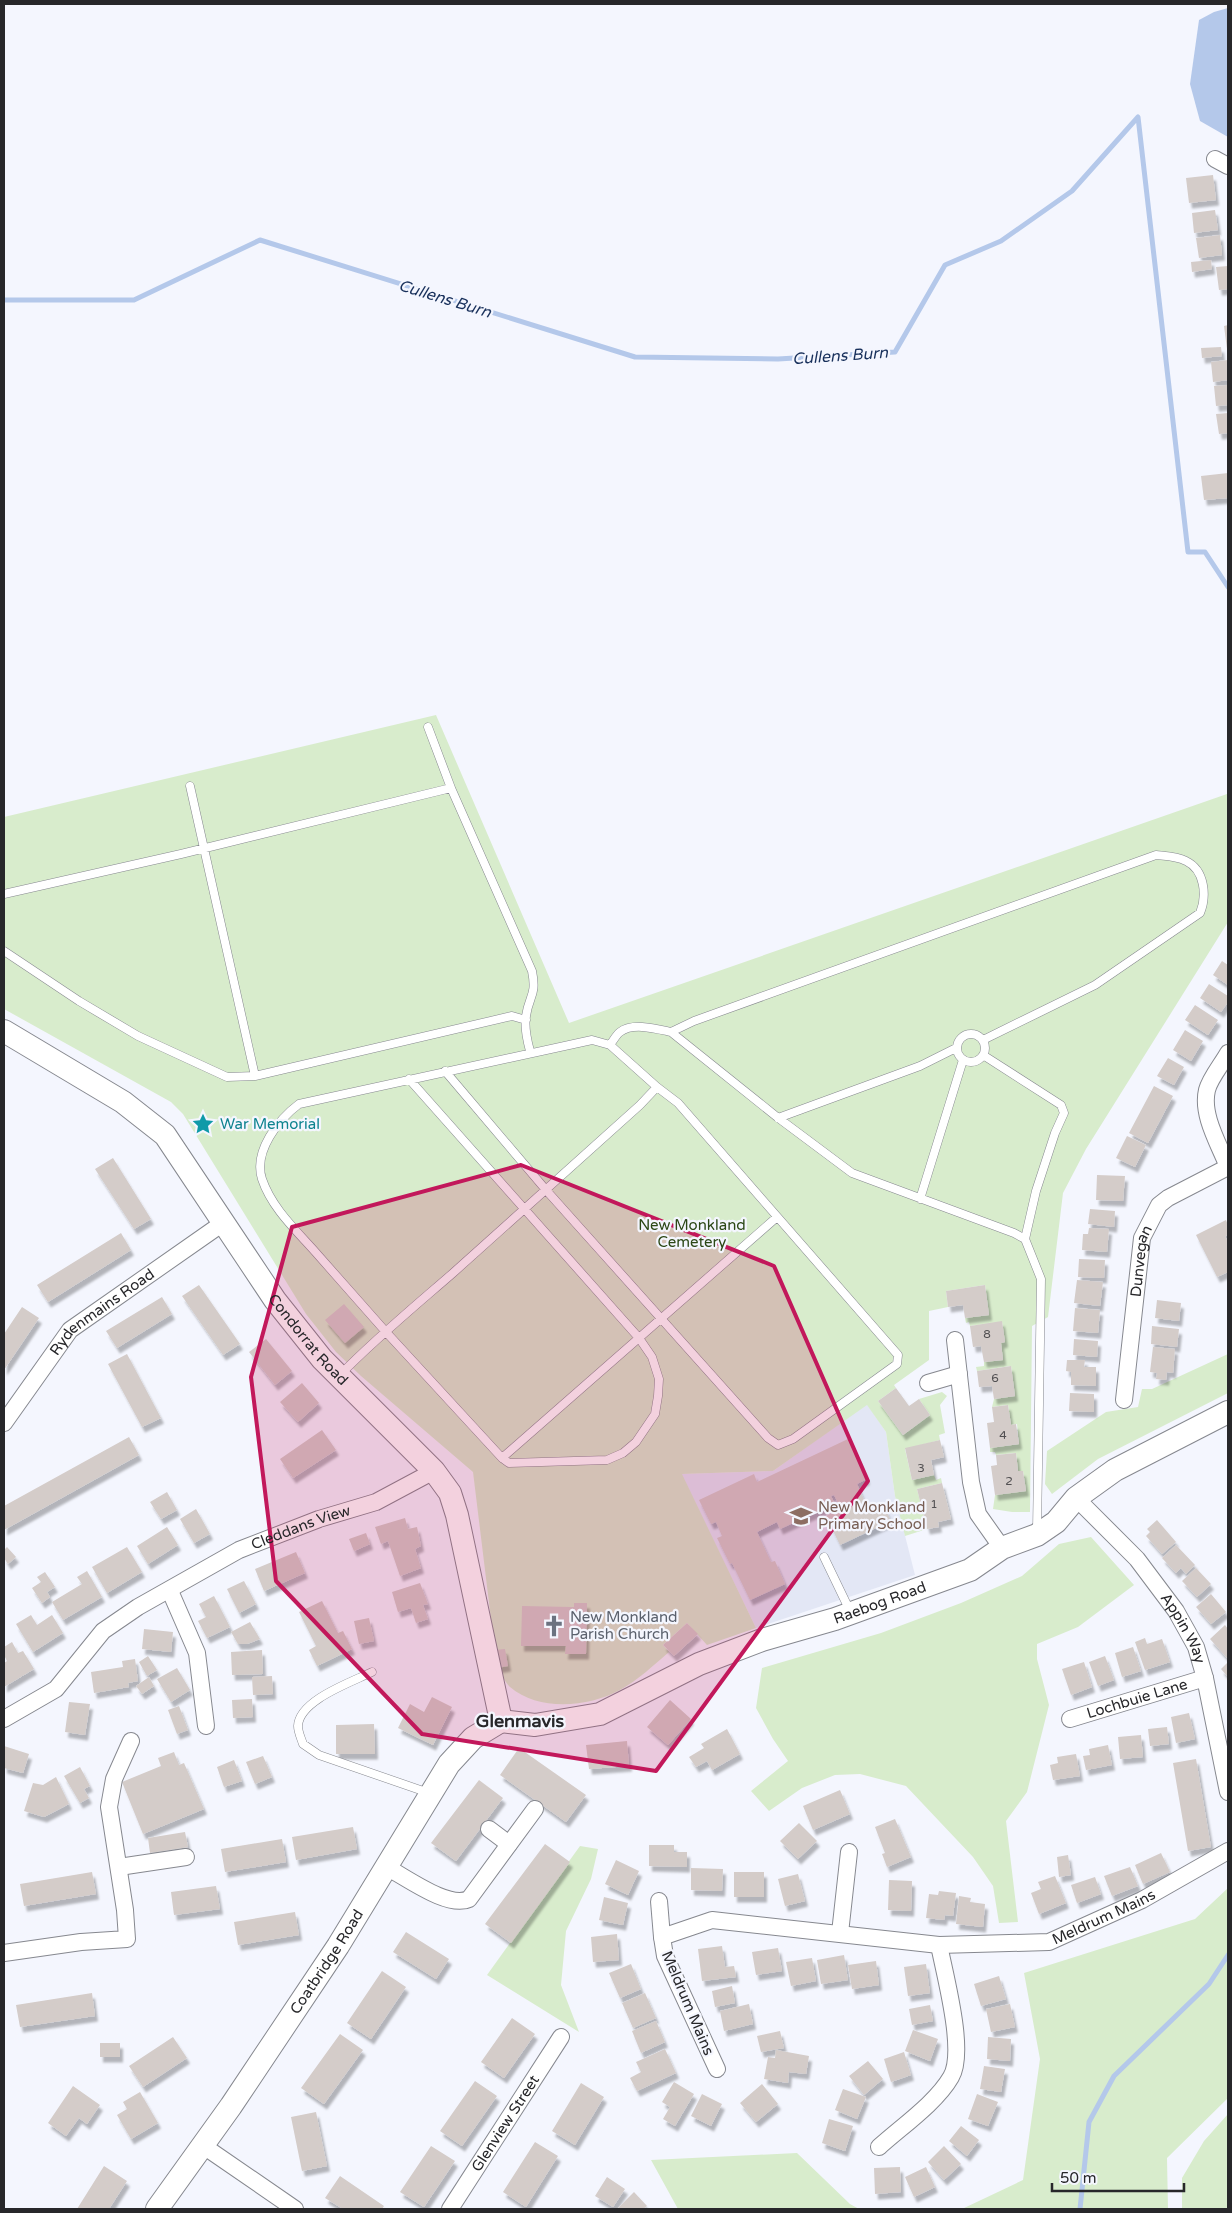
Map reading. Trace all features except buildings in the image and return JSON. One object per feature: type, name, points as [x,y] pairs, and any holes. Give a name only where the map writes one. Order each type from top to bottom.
[{"type":"main road","name":"Condorrat Road","points":[[4,1031],[123,1102],[166,1135],[274,1300],[338,1376],[434,1471],[450,1493],[457,1515],[502,1721]]},
{"type":"main road","name":"Raebog Road","points":[[502,1721],[535,1725],[600,1714],[699,1664],[762,1640],[850,1613],[970,1570],[1002,1548],[1037,1535],[1056,1522],[1076,1498],[1115,1470],[1228,1412]]},
{"type":"main road","name":"Coatbridge Road","points":[[157,2209],[231,2106],[338,1946],[449,1764],[473,1738],[502,1721]]},
{"type":"street","points":[[1228,1053],[1207,1088],[1206,1112],[1228,1167]]},
{"type":"street","name":"Dunvegan","points":[[1124,1400],[1142,1238],[1159,1205],[1168,1198],[1228,1167]]},
{"type":"street","name":"Rydenmains Road","points":[[4,1423],[70,1330],[223,1223]]},
{"type":"street","points":[[955,1340],[971,1482],[978,1514],[1002,1548]]},
{"type":"street","points":[[928,1383],[959,1374]]},
{"type":"street","name":"Cleddans View","points":[[4,1719],[56,1689],[103,1631],[138,1607],[170,1591],[239,1550],[319,1519],[376,1502],[434,1471]]},
{"type":"street","name":"Appin Way","points":[[1076,1498],[1137,1559],[1176,1611],[1196,1647],[1205,1678],[1228,1792]]},
{"type":"street","points":[[170,1591],[197,1653],[206,1726]]},
{"type":"street","name":"Lochbuie Lane","points":[[1070,1719],[1205,1678]]},
{"type":"street","points":[[4,1953],[81,1942],[127,1939],[109,1806],[114,1779],[131,1741]]},
{"type":"street","points":[[386,1866],[447,1900],[463,1901],[469,1899],[535,1809]]},
{"type":"street","points":[[489,1829],[509,1844]]},
{"type":"street","name":"Meldrum Mains","points":[[662,1936],[712,1920],[940,1945],[1049,1942],[1142,1900],[1228,1851]]},
{"type":"street","points":[[840,1933],[849,1852]]},
{"type":"street","points":[[118,1867],[186,1857]]},
{"type":"street","name":"Meldrum Mains","points":[[659,1901],[665,1956],[717,2069]]},
{"type":"street","points":[[879,2147],[939,2093],[952,2076],[958,2054],[940,1945]]},
{"type":"street","name":"Glenview Street","points":[[450,2209],[561,2037]]},
{"type":"street","points":[[202,2145],[295,2209]]},
{"type":"lane","points":[[428,727],[451,788],[532,971],[535,988],[526,1020],[530,1051]]},
{"type":"lane","points":[[190,786],[255,1076]]},
{"type":"lane","points":[[4,894],[451,788]]},
{"type":"lane","points":[[671,1032],[694,1021],[1156,855],[1173,856],[1187,861],[1196,869],[1204,891],[1204,904],[1200,913],[1095,985],[983,1040]]},
{"type":"lane","points":[[4,951],[79,1001],[138,1036],[227,1077],[255,1076],[512,1016],[526,1020]]},
{"type":"lane","points":[[610,1045],[621,1031],[636,1028],[652,1028],[671,1032],[778,1118],[852,1173],[1014,1233],[1025,1239]]},
{"type":"lane","points":[[778,1118],[920,1066],[956,1048],[960,1039],[968,1034],[977,1035],[983,1040],[985,1046],[983,1055],[972,1063],[963,1060],[956,1048]]},
{"type":"lane","points":[[409,1079],[639,1338],[652,1357],[659,1380],[655,1414],[636,1442],[623,1453],[607,1460],[509,1463],[502,1458],[386,1332],[280,1212],[262,1178],[262,1157],[275,1128],[298,1104],[530,1051],[592,1040],[610,1045],[678,1103],[887,1341],[898,1355],[897,1364],[793,1439],[778,1445],[768,1438],[546,1190],[446,1071]]},
{"type":"lane","points":[[983,1055],[1061,1105],[1064,1113],[1061,1124],[1055,1133],[1036,1191],[1025,1239],[1041,1280],[1037,1535]]},
{"type":"lane","points":[[920,1199],[963,1060]]},
{"type":"lane","points":[[338,1376],[640,1105],[657,1087]]},
{"type":"lane","points":[[502,1458],[778,1216]]},
{"type":"lane","points":[[824,1556],[850,1613]]},
{"type":"lane","points":[[372,1672],[310,1704],[301,1714],[298,1724],[303,1744],[319,1755],[431,1793]]},
{"type":"highlighted area","points":[[521,1165],[774,1266],[868,1481],[656,1771],[422,1734],[276,1581],[251,1377],[292,1227]]},
{"type":"shaded area","name":"New Monkland Primary School","points":[[867,1404],[886,1432],[895,1496],[915,1575],[756,1628],[681,1474],[773,1471]]},
{"type":"green space","name":"New Monkland Cemetery","points":[[436,715],[569,1023],[1227,794],[1228,922],[1086,1149],[1063,1193],[1048,1317],[1032,1326],[1030,1512],[993,1509],[995,1495],[1026,1491],[1023,1471],[1018,1471],[1016,1453],[996,1455],[995,1452],[990,1452],[990,1448],[1019,1444],[1017,1424],[1011,1425],[1008,1405],[992,1407],[994,1399],[1015,1396],[1011,1366],[977,1371],[976,1367],[984,1366],[984,1362],[1003,1360],[1001,1343],[1005,1342],[1002,1322],[970,1326],[969,1322],[966,1323],[965,1318],[989,1315],[985,1285],[946,1291],[948,1307],[929,1311],[929,1360],[894,1385],[896,1388],[878,1401],[903,1435],[930,1415],[919,1399],[942,1392],[947,1396],[940,1405],[945,1433],[939,1435],[940,1440],[905,1449],[912,1480],[934,1475],[936,1480],[941,1478],[942,1483],[917,1489],[927,1529],[905,1536],[895,1496],[886,1432],[867,1405],[773,1471],[682,1474],[756,1628],[707,1645],[687,1623],[663,1645],[669,1652],[627,1686],[608,1696],[579,1703],[549,1703],[535,1700],[522,1695],[510,1687],[505,1680],[497,1668],[473,1472],[361,1376],[336,1352],[306,1314],[183,1114],[171,1102],[4,1009],[4,817]]},
{"type":"green space","points":[[1228,1354],[1228,1393],[1098,1459],[1052,1494],[1045,1484],[1047,1451],[1106,1412],[1138,1407],[1142,1389],[1152,1389]]},
{"type":"green space","points":[[1091,1537],[1134,1585],[1078,1627],[1037,1644],[1037,1659],[1049,1705],[1027,1792],[1006,1821],[1018,1922],[999,1923],[993,1886],[973,1857],[906,1786],[860,1774],[835,1775],[802,1788],[769,1811],[751,1791],[788,1761],[756,1708],[762,1668],[881,1633],[961,1603],[1022,1576],[1059,1544]]},
{"type":"green space","points":[[580,1846],[598,1849],[591,1879],[566,1931],[561,1985],[579,2032],[487,1975]]},
{"type":"green space","points":[[1228,1888],[1228,2098],[1167,2158],[1168,2209],[962,2209],[1023,2180],[1040,2059],[1024,1973],[1195,1919]]},
{"type":"green space","points":[[1228,2114],[1228,2209],[1182,2209],[1182,2178],[1204,2141]]},
{"type":"green space","points":[[797,2153],[850,2204],[859,2209],[678,2209],[651,2160]]},
{"type":"water","points":[[1228,8],[1228,137],[1200,121],[1190,84],[1199,20],[1214,12]]},
{"type":"waterway","name":"Cullens Burn","points":[[4,300],[134,300],[260,240],[635,357],[778,359],[895,352],[945,265],[1001,241],[1072,191],[1138,117],[1188,552],[1205,552],[1228,587]]},
{"type":"waterway","points":[[1080,2209],[1089,2122],[1114,2076],[1209,1984],[1228,1955]]},
{"type":"place","name":"War Memorial","points":[[203,1124]]},
{"type":"place","name":"New Monkland Primary School","points":[[801,1516]]},
{"type":"place","name":"New Monkland Parish Church","points":[[554,1626]]},
{"type":"district","name":"Glenmavis","points":[[520,1721]]}]
